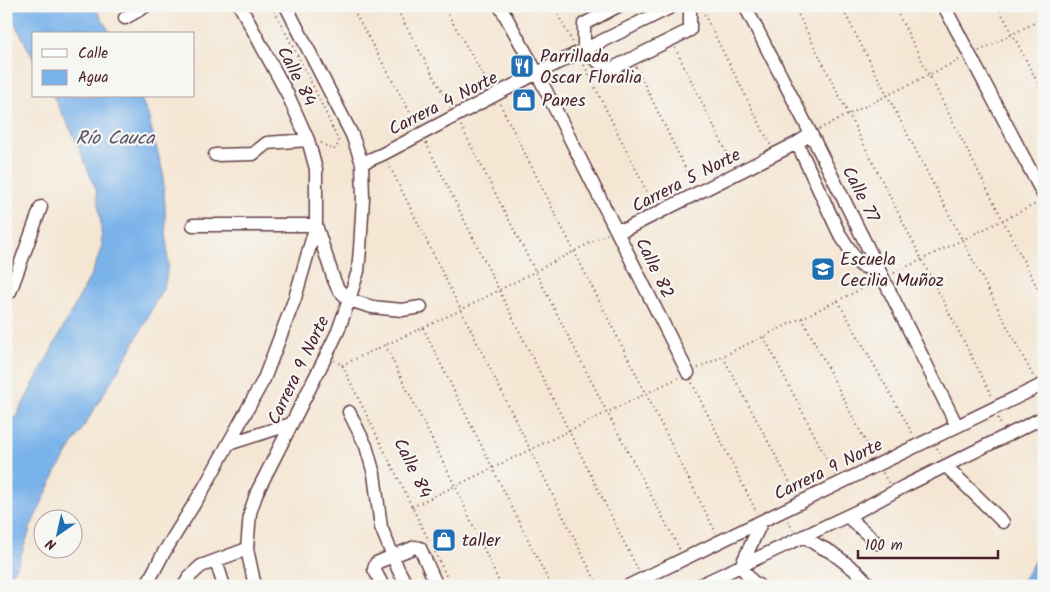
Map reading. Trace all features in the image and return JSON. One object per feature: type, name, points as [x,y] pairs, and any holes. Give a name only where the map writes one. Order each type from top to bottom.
[{"type":"street","points":[[125,18],[146,6]]},
{"type":"street","name":"Calle 84","points":[[240,6],[287,93],[308,140],[316,169],[316,226]]},
{"type":"street","name":"Calle 84","points":[[286,6],[352,135],[362,164]]},
{"type":"street","name":"Calle 82","points":[[500,6],[537,73],[688,373]]},
{"type":"street","points":[[618,6],[584,24],[580,52],[609,70],[690,30],[690,6]]},
{"type":"street","name":"Carrera 4 Norte","points":[[362,164],[537,73],[673,6]]},
{"type":"street","name":"Calle 77","points":[[745,6],[957,426]]},
{"type":"street","points":[[944,6],[1044,196]]},
{"type":"street","name":"Carrera 5 Norte","points":[[616,229],[626,230],[776,154],[811,134]]},
{"type":"street","points":[[215,155],[253,154],[267,143],[308,140]]},
{"type":"street","points":[[797,143],[839,233],[859,264],[868,268],[877,266]]},
{"type":"street","name":"Carrera 9 Norte","points":[[255,586],[247,549],[250,513],[257,492],[326,358],[350,300],[358,271],[360,249],[363,198],[362,164]]},
{"type":"street","points":[[6,295],[12,287],[41,207]]},
{"type":"street","points":[[193,225],[316,226],[338,289],[350,300],[372,306],[402,310],[422,307]]},
{"type":"street","name":"Carrera 9 Norte","points":[[146,586],[204,488],[264,379],[296,298],[316,226]]},
{"type":"street","name":"Carrera 9 Norte","points":[[628,586],[1041,385]]},
{"type":"street","points":[[348,412],[366,446],[374,474],[381,527],[392,556],[407,586]]},
{"type":"street","points":[[698,586],[847,516],[1044,417]]},
{"type":"street","points":[[228,444],[291,424]]},
{"type":"street","points":[[946,466],[1003,522]]},
{"type":"street","points":[[847,516],[877,543]]},
{"type":"street","points":[[741,566],[762,521]]},
{"type":"street","points":[[801,538],[831,552],[856,571],[871,586]]},
{"type":"street","points":[[383,586],[374,568],[376,563],[415,547],[420,548],[437,586]]},
{"type":"street","points":[[184,586],[190,576],[201,566],[247,549]]},
{"type":"street","points":[[216,560],[224,586]]},
{"type":"street","points":[[741,566],[751,580],[759,586]]},
{"type":"path","points":[[272,6],[316,90],[339,142],[336,148],[332,150],[318,140],[308,140]]},
{"type":"path","points":[[351,6],[417,125]]},
{"type":"path","points":[[395,6],[451,108]]},
{"type":"path","points":[[443,6],[490,88]]},
{"type":"path","points":[[553,6],[580,52],[657,213]]},
{"type":"path","points":[[700,6],[776,154]]},
{"type":"path","points":[[794,6],[850,114],[1007,436]]},
{"type":"path","points":[[841,6],[962,240],[1041,385]]},
{"type":"path","points":[[894,6],[1044,301]]},
{"type":"path","points":[[998,6],[1044,96]]},
{"type":"path","points":[[811,134],[1044,18]]},
{"type":"path","points":[[675,48],[737,174]]},
{"type":"path","points":[[635,67],[698,193]]},
{"type":"path","points":[[500,104],[720,542]]},
{"type":"path","points":[[460,125],[684,559]]},
{"type":"path","points":[[426,143],[643,579]]},
{"type":"path","points":[[388,163],[598,586]]},
{"type":"path","points":[[412,507],[1044,201]]},
{"type":"path","name":"Carrera 5 Norte","points":[[342,365],[461,310],[616,229]]},
{"type":"path","points":[[838,300],[919,445]]},
{"type":"path","points":[[802,318],[878,465],[894,492]]},
{"type":"path","points":[[422,328],[550,586]]},
{"type":"path","points":[[764,336],[840,483]]},
{"type":"path","points":[[385,345],[502,586]]},
{"type":"path","points":[[723,356],[801,502]]},
{"type":"path","name":"Calle 84","points":[[342,365],[430,542]]},
{"type":"path","points":[[688,373],[762,521]]},
{"type":"path","points":[[933,438],[946,466]]},
{"type":"path","points":[[784,511],[801,538]]},
{"type":"path","points":[[434,551],[451,586]]},
{"type":"water","points":[[6,6],[94,6],[110,32],[32,32],[32,56]]},
{"type":"water","name":"Río Cauca","points":[[54,98],[141,98],[148,115],[163,173],[168,264],[165,284],[131,349],[56,472],[38,510],[32,510],[32,524],[19,561],[6,582],[6,429],[17,415],[91,275],[102,249],[96,189],[72,132]]},
{"type":"water","points":[[1044,544],[1044,580],[1041,586],[1020,586]]},
{"type":"place","name":"Parrillada Oscar Floralia","points":[[522,66]]},
{"type":"place","name":"Panes","points":[[524,100]]},
{"type":"place","name":"Escuela Cecilia Muñoz","points":[[823,269]]},
{"type":"place","name":"taller","points":[[444,540]]}]
